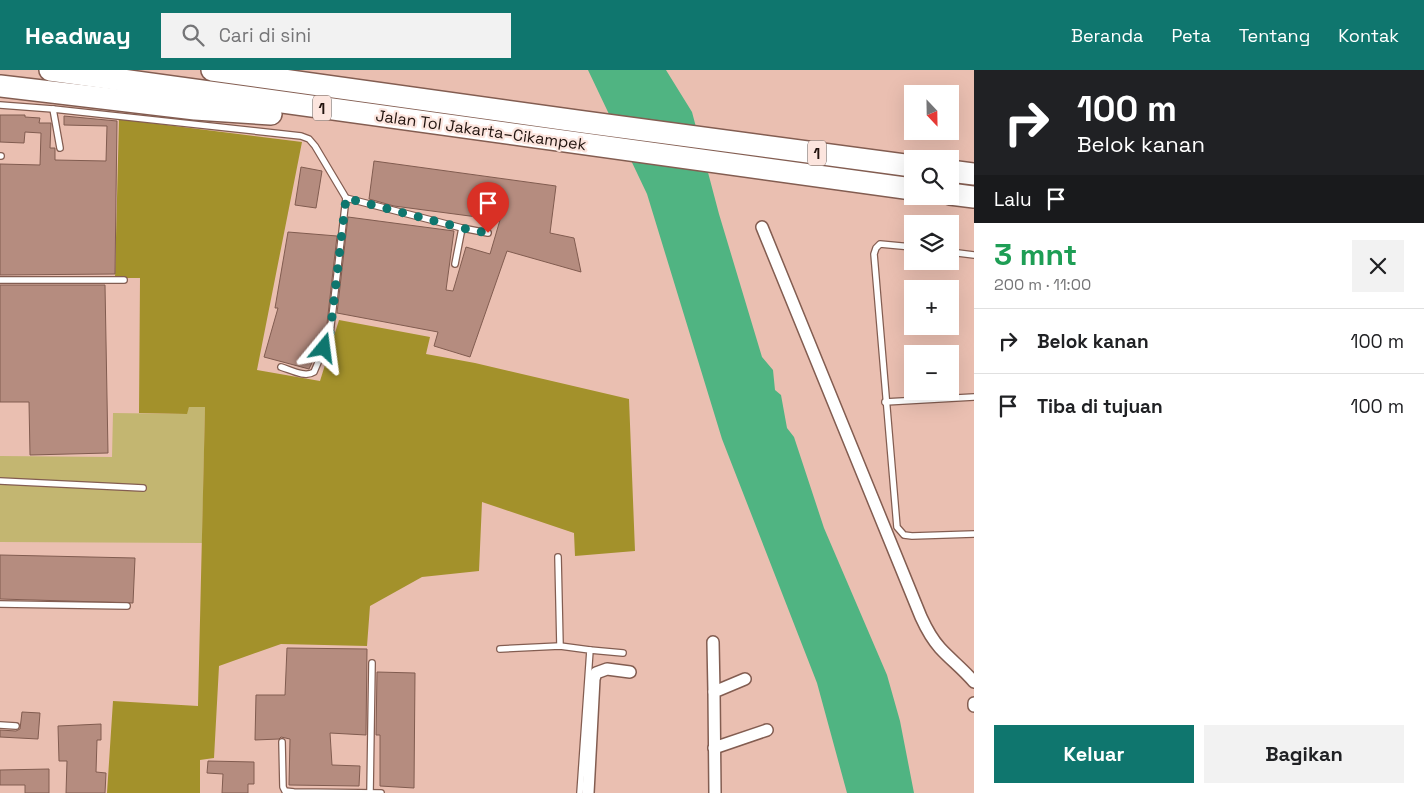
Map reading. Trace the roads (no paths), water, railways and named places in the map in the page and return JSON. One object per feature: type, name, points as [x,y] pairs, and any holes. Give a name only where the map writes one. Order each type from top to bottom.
[{"type":"highway","name":"Jalan Tol Jakarta–Cikampek","points":[[50,70],[904,188]]},
{"type":"highway","name":"Jalan Tol Jakarta–Cikampek","points":[[212,70],[904,165]]},
{"type":"highway","points":[[0,86],[195,109],[423,122]]},
{"type":"highway","points":[[959,172],[974,174]]},
{"type":"highway","points":[[959,195],[974,197]]},
{"type":"street","points":[[762,226],[921,618],[940,648],[974,682]]},
{"type":"street","points":[[713,642],[715,793]]},
{"type":"street","points":[[588,793],[594,679],[596,674],[607,669],[630,672]]},
{"type":"street","points":[[714,692],[746,679]]},
{"type":"street","points":[[714,748],[767,730]]},
{"type":"lane","points":[[0,106],[53,109],[301,136],[309,140],[315,146],[346,198],[330,334],[314,372],[305,374],[281,367]]},
{"type":"lane","points":[[53,109],[60,148]]},
{"type":"lane","points":[[346,198],[488,233]]},
{"type":"lane","points":[[455,264],[462,228]]},
{"type":"lane","points":[[904,246],[880,244],[874,254],[897,527],[904,534],[912,536],[974,534]]},
{"type":"lane","points":[[959,253],[974,254]]},
{"type":"lane","points":[[0,280],[124,280]]},
{"type":"lane","points":[[885,402],[974,397]]},
{"type":"lane","points":[[0,482],[143,488]]},
{"type":"lane","points":[[558,557],[560,646]]},
{"type":"lane","points":[[0,604],[127,606]]},
{"type":"lane","points":[[500,649],[560,646],[623,653]]},
{"type":"lane","points":[[580,793],[590,650]]},
{"type":"lane","points":[[370,793],[372,663]]},
{"type":"lane","points":[[0,725],[16,726]]},
{"type":"lane","points":[[282,742],[283,787],[288,792],[381,793]]}]
